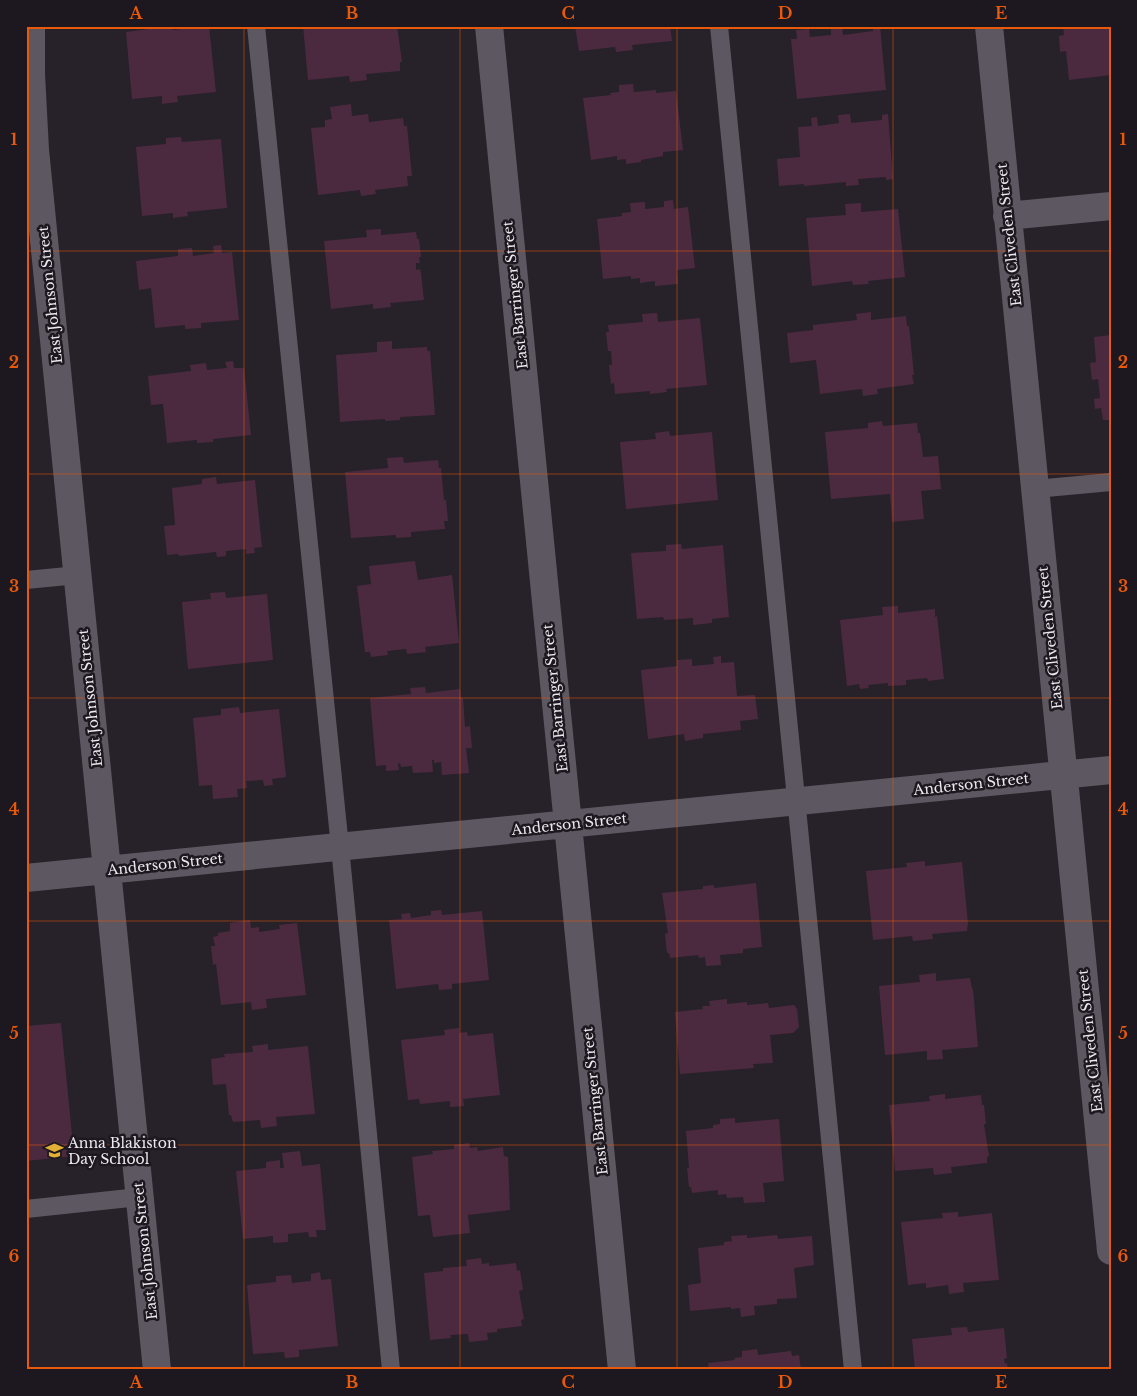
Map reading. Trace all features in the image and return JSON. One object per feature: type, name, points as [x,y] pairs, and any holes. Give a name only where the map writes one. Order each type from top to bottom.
[{"type":"street","name":"East Johnson Street","points":[[31,26],[37,282],[78,575],[157,1370]]},
{"type":"street","name":"East Barringer Street","points":[[489,26],[622,1370]]},
{"type":"street","name":"East Cliveden Street","points":[[989,26],[1111,1251]]},
{"type":"street","points":[[1008,216],[1111,206]]},
{"type":"street","name":"Anderson Street","points":[[26,878],[1111,770]]},
{"type":"lane","points":[[256,26],[340,847],[391,1370]]},
{"type":"lane","points":[[719,26],[853,1370]]},
{"type":"lane","points":[[1035,489],[1111,482]]},
{"type":"lane","points":[[26,580],[78,575]]},
{"type":"lane","points":[[26,1209],[139,1196]]},
{"type":"building","points":[[157,26],[172,26],[173,30],[209,26],[216,92],[177,96],[178,102],[162,104],[162,96],[132,99],[126,32],[157,28]]},
{"type":"building","points":[[303,26],[397,26],[402,62],[400,62],[400,71],[366,74],[367,80],[350,82],[349,76],[308,80]]},
{"type":"building","points":[[575,26],[670,26],[672,41],[632,45],[633,50],[616,52],[615,47],[579,51]]},
{"type":"building","points":[[842,26],[843,35],[873,31],[873,26],[880,26],[886,90],[797,99],[791,39],[797,39],[796,30],[809,29],[810,37],[831,35],[831,27]]},
{"type":"building","points":[[1063,26],[1111,26],[1111,75],[1069,80],[1066,51],[1060,52],[1059,36],[1064,35]]},
{"type":"building","points":[[633,84],[634,92],[656,90],[656,93],[676,91],[683,150],[663,152],[663,156],[626,164],[626,159],[617,160],[617,156],[591,160],[583,98],[611,95],[610,93],[619,92],[619,85]]},
{"type":"building","points":[[351,104],[352,116],[368,114],[369,122],[403,118],[404,126],[407,126],[412,176],[407,176],[408,186],[375,190],[376,194],[361,196],[360,190],[318,195],[311,128],[325,127],[325,120],[332,119],[330,107]]},
{"type":"building","points":[[850,114],[851,123],[882,120],[882,115],[888,114],[893,179],[886,180],[886,177],[858,179],[859,185],[846,186],[846,182],[779,186],[777,159],[800,157],[798,127],[812,126],[811,118],[817,117],[818,126],[839,123],[838,115]]},
{"type":"building","points":[[181,137],[182,142],[221,139],[227,208],[187,212],[188,216],[173,218],[173,213],[142,216],[136,147],[166,144],[166,138]]},
{"type":"building","points":[[673,200],[674,209],[688,207],[695,268],[677,270],[678,284],[655,286],[655,281],[640,283],[640,278],[631,279],[631,276],[603,279],[597,219],[622,216],[622,213],[631,212],[630,203],[645,202],[645,209],[664,207],[664,201]]},
{"type":"building","points":[[861,203],[861,212],[898,209],[905,277],[868,281],[869,284],[853,285],[852,281],[812,286],[806,218],[846,215],[845,204]]},
{"type":"building","points":[[381,229],[381,235],[416,232],[417,239],[419,239],[421,257],[419,257],[420,263],[416,263],[416,270],[420,269],[424,300],[390,303],[391,307],[373,309],[373,304],[331,309],[324,241],[367,237],[366,230]]},
{"type":"building","points":[[221,245],[222,253],[232,252],[239,320],[201,323],[201,328],[185,329],[185,325],[155,328],[151,288],[139,290],[136,261],[178,256],[178,249],[192,248],[193,256],[214,253],[213,246]]},
{"type":"building","points":[[871,312],[871,320],[906,316],[907,326],[909,326],[914,384],[877,389],[878,394],[863,396],[862,389],[820,394],[816,360],[790,363],[787,333],[813,330],[813,325],[857,320],[856,314]]},
{"type":"building","points":[[657,313],[658,322],[700,318],[707,385],[666,389],[667,392],[650,394],[650,391],[615,394],[614,383],[611,384],[609,365],[612,365],[611,351],[608,351],[606,332],[609,332],[608,325],[643,322],[642,314]]},
{"type":"building","points":[[1111,335],[1111,420],[1103,420],[1101,408],[1095,409],[1094,399],[1100,398],[1098,379],[1092,380],[1090,363],[1096,362],[1094,337]]},
{"type":"building","points":[[392,341],[392,349],[427,347],[427,351],[430,351],[435,415],[400,417],[400,420],[340,422],[336,355],[377,352],[377,342]]},
{"type":"building","points":[[233,361],[234,368],[244,368],[251,435],[213,439],[213,442],[197,443],[197,440],[167,443],[163,404],[151,405],[148,376],[191,371],[190,365],[206,363],[207,370],[227,368],[225,362]]},
{"type":"building","points":[[882,421],[883,426],[917,423],[923,457],[938,456],[941,489],[921,491],[924,519],[892,522],[890,494],[831,499],[825,432],[868,428],[868,423]]},
{"type":"building","points":[[669,431],[670,436],[712,432],[718,500],[626,509],[620,442],[656,439],[655,433]]},
{"type":"building","points":[[403,457],[404,463],[438,460],[439,468],[441,468],[444,500],[446,500],[448,521],[444,521],[445,529],[411,532],[411,537],[396,538],[396,535],[351,538],[345,472],[388,468],[387,458]]},
{"type":"building","points":[[216,477],[217,484],[255,480],[262,547],[254,548],[255,553],[246,554],[246,549],[226,551],[226,556],[217,557],[216,552],[179,556],[178,554],[167,555],[164,526],[175,525],[172,488],[202,484],[202,479]]},
{"type":"building","points":[[681,544],[682,549],[723,545],[729,617],[712,619],[712,623],[693,625],[693,618],[664,620],[663,617],[637,619],[631,553],[666,551],[666,545]]},
{"type":"building","points":[[415,561],[418,580],[452,575],[459,643],[425,647],[426,652],[407,654],[406,649],[387,651],[388,655],[371,657],[370,652],[365,652],[357,586],[371,584],[369,566]]},
{"type":"building","points":[[225,592],[226,598],[267,594],[273,660],[188,669],[182,602],[211,599],[210,593]]},
{"type":"building","points":[[898,606],[898,613],[935,609],[944,679],[928,681],[927,678],[906,680],[906,685],[888,686],[888,683],[868,685],[869,688],[860,689],[859,684],[847,686],[840,620],[883,615],[882,607]]},
{"type":"building","points":[[721,656],[721,663],[734,662],[737,696],[755,695],[758,719],[740,721],[741,730],[703,734],[703,738],[685,741],[684,734],[648,739],[641,670],[677,666],[677,660],[692,659],[692,666],[714,664],[713,657]]},
{"type":"building","points":[[425,687],[426,693],[460,689],[461,698],[463,698],[465,727],[470,726],[472,748],[466,748],[469,773],[442,775],[441,762],[434,763],[434,760],[432,760],[433,772],[413,773],[412,766],[401,767],[400,763],[398,764],[399,770],[386,771],[386,765],[376,766],[370,698],[411,694],[410,688]]},
{"type":"building","points":[[239,707],[240,713],[279,709],[286,777],[272,779],[273,785],[264,786],[263,780],[246,781],[247,788],[237,789],[238,797],[213,799],[212,785],[199,786],[193,718],[221,715],[221,709]]},
{"type":"building","points":[[925,861],[925,866],[962,862],[968,923],[967,931],[932,934],[933,939],[913,941],[912,936],[873,940],[866,871],[907,867],[906,863]]},
{"type":"building","points":[[756,883],[762,947],[743,949],[743,953],[720,955],[721,965],[706,966],[705,957],[699,958],[698,955],[670,958],[669,953],[667,953],[665,934],[668,933],[662,893],[703,889],[703,886],[714,885],[714,888]]},
{"type":"building","points":[[441,910],[442,915],[482,911],[489,980],[452,984],[452,989],[439,990],[438,984],[396,989],[389,920],[402,919],[401,914],[410,913],[411,918],[431,915],[431,911]]},
{"type":"building","points":[[250,920],[251,928],[259,927],[259,932],[280,929],[279,925],[297,923],[306,995],[266,999],[267,1008],[252,1010],[251,1002],[221,1005],[216,964],[213,965],[211,946],[215,946],[213,937],[218,936],[218,933],[230,931],[230,923]]},
{"type":"building","points":[[936,973],[936,981],[970,978],[973,989],[978,1047],[942,1050],[943,1059],[927,1060],[927,1051],[885,1055],[879,986],[920,982],[919,975]]},
{"type":"building","points":[[727,999],[727,1004],[747,1002],[747,1005],[768,1003],[769,1008],[794,1005],[797,1009],[799,1027],[793,1033],[770,1035],[773,1063],[753,1064],[754,1068],[680,1074],[675,1012],[703,1009],[702,1006],[710,1006],[709,1001]]},
{"type":"building","points":[[61,1023],[74,1156],[26,1161],[26,1026]]},
{"type":"building","points":[[459,1028],[459,1033],[467,1032],[468,1036],[493,1033],[500,1095],[463,1099],[464,1106],[450,1107],[450,1101],[420,1104],[419,1099],[408,1100],[401,1040],[445,1035],[444,1030]]},
{"type":"building","points":[[268,1044],[268,1050],[308,1046],[315,1114],[276,1117],[277,1126],[261,1128],[260,1120],[233,1122],[231,1115],[229,1115],[226,1084],[213,1085],[211,1059],[225,1057],[224,1054],[253,1052],[252,1046]]},
{"type":"building","points":[[945,1094],[945,1099],[981,1095],[982,1105],[984,1105],[986,1124],[984,1124],[989,1156],[987,1157],[987,1163],[951,1167],[952,1173],[934,1175],[933,1168],[895,1171],[889,1105],[930,1101],[929,1096]]},
{"type":"building","points":[[735,1118],[735,1123],[779,1119],[784,1181],[763,1183],[765,1202],[744,1203],[743,1197],[727,1198],[726,1194],[718,1195],[718,1190],[692,1193],[691,1187],[689,1187],[686,1131],[713,1128],[713,1125],[720,1124],[720,1119]]},
{"type":"building","points":[[469,1143],[470,1148],[477,1147],[478,1151],[503,1147],[504,1156],[508,1157],[510,1210],[468,1215],[470,1233],[433,1237],[430,1215],[418,1216],[412,1157],[433,1154],[432,1151],[454,1149],[454,1145]]},
{"type":"building","points":[[300,1151],[302,1166],[320,1164],[326,1230],[316,1230],[317,1237],[309,1237],[308,1232],[288,1234],[288,1242],[273,1243],[273,1236],[243,1239],[236,1171],[266,1168],[266,1162],[280,1160],[280,1168],[284,1168],[282,1153]]},
{"type":"building","points":[[958,1212],[958,1217],[992,1213],[999,1280],[963,1283],[964,1292],[949,1294],[948,1285],[926,1288],[926,1283],[908,1285],[901,1222],[943,1218],[942,1213]]},
{"type":"building","points":[[747,1235],[747,1238],[777,1235],[778,1239],[812,1236],[814,1265],[794,1268],[797,1298],[777,1299],[777,1304],[754,1306],[755,1315],[741,1317],[740,1308],[731,1309],[731,1307],[690,1311],[688,1285],[701,1283],[698,1248],[724,1245],[724,1242],[732,1241],[731,1236]]},
{"type":"building","points":[[481,1258],[482,1264],[489,1263],[489,1266],[516,1263],[517,1271],[520,1270],[523,1290],[519,1291],[524,1319],[521,1320],[522,1326],[497,1329],[497,1332],[487,1333],[488,1340],[469,1342],[468,1334],[450,1335],[451,1338],[430,1340],[424,1273],[443,1271],[443,1268],[467,1266],[466,1260]]},
{"type":"building","points":[[320,1272],[321,1280],[331,1279],[338,1346],[299,1350],[299,1357],[285,1358],[284,1352],[253,1354],[247,1285],[276,1282],[276,1276],[291,1275],[292,1283],[311,1281],[311,1274]]},
{"type":"building","points":[[967,1327],[968,1332],[1004,1328],[1007,1358],[1004,1359],[1008,1370],[915,1370],[912,1339],[952,1335],[951,1328]]},
{"type":"building","points":[[757,1349],[758,1355],[791,1351],[792,1356],[799,1355],[801,1370],[709,1370],[708,1363],[735,1360],[734,1358],[742,1357],[742,1351]]},
{"type":"place","name":"Anna Blakiston Day School","points":[[54,1151]]}]
